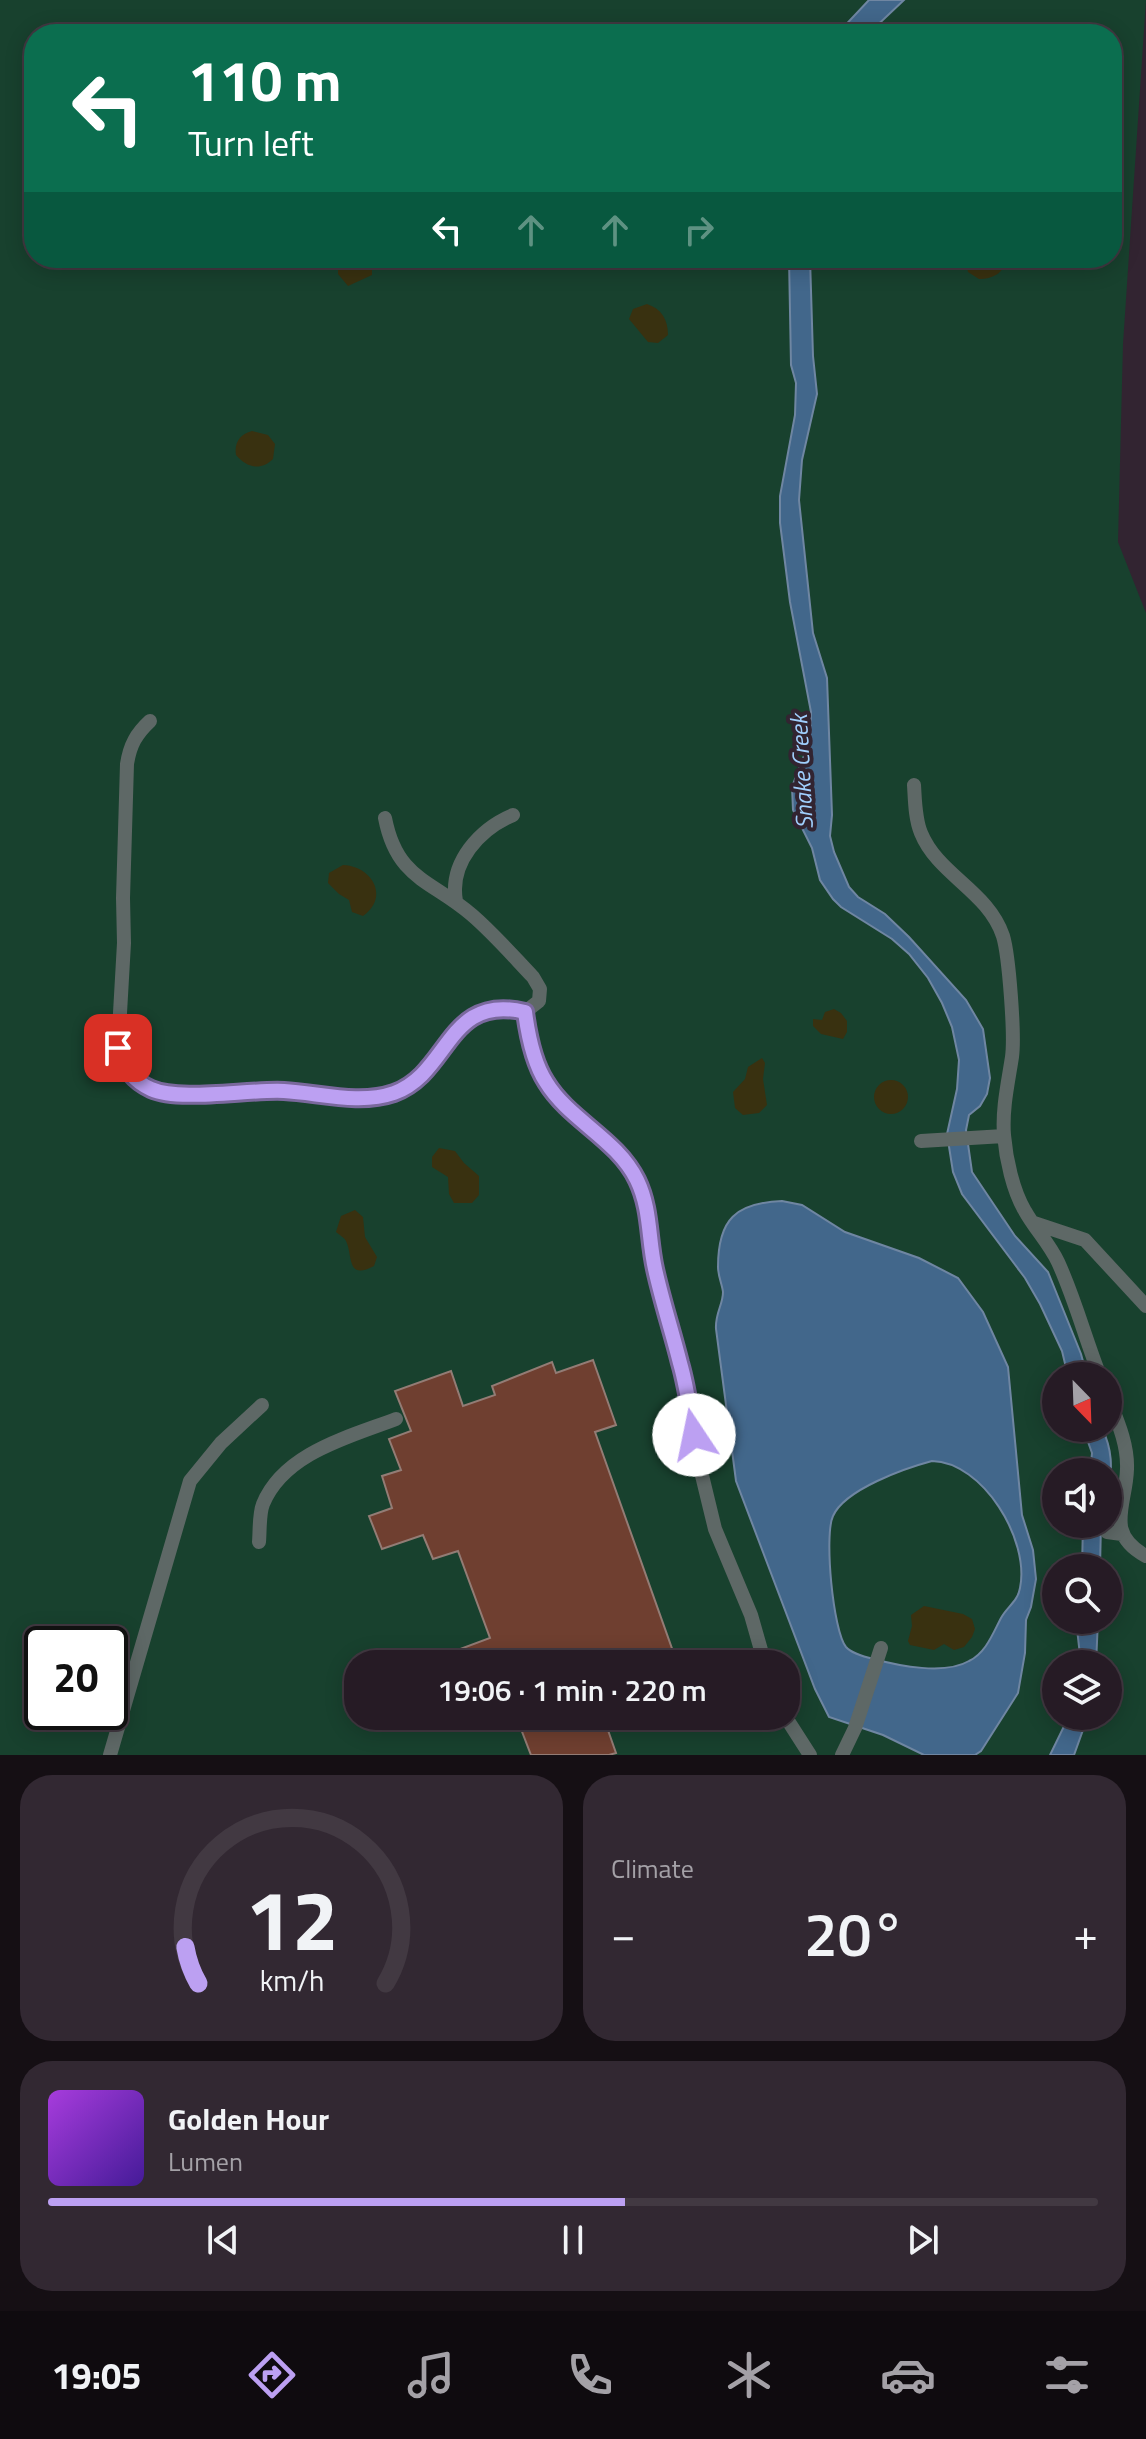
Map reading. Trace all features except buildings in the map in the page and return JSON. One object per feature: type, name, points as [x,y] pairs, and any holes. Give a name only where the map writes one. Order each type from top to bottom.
[{"type":"lane","points":[[150,721],[129,749],[127,764],[124,943],[118,1018],[121,1060],[140,1084],[172,1095],[275,1091],[361,1097],[392,1093],[413,1083],[459,1027],[476,1015],[494,1008],[525,1012],[539,1001],[540,989],[533,977],[487,928],[456,901],[413,874],[395,851],[385,818]]},
{"type":"lane","points":[[914,785],[919,830],[926,843],[935,857],[983,900],[996,918],[1004,940],[1012,1053],[1004,1098],[1004,1136],[1018,1197],[1053,1252],[1095,1362]]},
{"type":"lane","points":[[456,901],[456,872],[466,853],[483,833],[513,815]]},
{"type":"lane","points":[[525,1012],[533,1051],[545,1081],[562,1102],[618,1153],[640,1186],[649,1213],[654,1263],[664,1311],[681,1364],[698,1459],[715,1529],[751,1615],[761,1650]]},
{"type":"lane","points":[[921,1141],[1004,1136]]},
{"type":"lane","points":[[1034,1223],[1085,1240],[1146,1306]]},
{"type":"lane","points":[[110,1755],[190,1481],[221,1443],[262,1405]]},
{"type":"lane","points":[[259,1542],[262,1506],[280,1478],[298,1461],[396,1419]]},
{"type":"lane","points":[[1122,1439],[1127,1470],[1122,1495]]},
{"type":"lane","points":[[1119,1538],[1146,1556]]},
{"type":"lane","points":[[842,1755],[855,1728],[881,1648]]},
{"type":"lane","points":[[794,1730],[810,1755]]},
{"type":"green space","points":[[0,0],[1146,0],[1123,344],[1118,542],[1146,613],[1146,1755],[0,1755]]},
{"type":"sand","points":[[338,268],[372,268],[372,275],[348,286],[338,274]]},
{"type":"sand","points":[[967,268],[1003,268],[989,278],[979,279]]},
{"type":"sand","points":[[647,304],[660,312],[667,325],[668,335],[658,343],[648,342],[629,319],[633,309]]},
{"type":"sand","points":[[252,431],[268,435],[275,444],[273,459],[264,465],[249,465],[236,455],[239,440]]},
{"type":"sand","points":[[343,865],[362,871],[374,884],[375,900],[363,916],[352,912],[349,900],[328,883],[329,873]]},
{"type":"sand","points":[[834,1009],[847,1021],[843,1039],[821,1034],[813,1026],[813,1019],[822,1020],[825,1012]]},
{"type":"sand","points":[[762,1058],[765,1063],[763,1079],[767,1105],[759,1113],[743,1115],[735,1108],[733,1092],[745,1079],[748,1067]]},
{"type":"sand","points":[[891,1080],[903,1085],[908,1097],[903,1109],[891,1114],[879,1109],[874,1097],[879,1085]]},
{"type":"sand","points":[[439,1148],[455,1151],[479,1176],[479,1195],[472,1203],[454,1203],[449,1194],[448,1177],[432,1167],[432,1157]]},
{"type":"sand","points":[[355,1210],[363,1217],[365,1237],[377,1257],[374,1266],[365,1270],[355,1268],[346,1241],[336,1232],[341,1216]]},
{"type":"sand","points":[[924,1606],[963,1614],[972,1619],[975,1629],[964,1647],[954,1650],[944,1644],[934,1650],[910,1645],[911,1615]]},
{"type":"water","points":[[869,0],[904,0],[879,24],[846,24]]},
{"type":"water","name":"Snake Creek","points":[[789,268],[810,268],[817,394],[802,460],[799,500],[813,633],[827,678],[830,836],[849,887],[909,937],[966,1000],[983,1029],[990,1078],[987,1094],[980,1106],[969,1115],[966,1130],[972,1172],[1015,1236],[1048,1272],[1083,1362],[1065,1362],[1040,1304],[1025,1278],[962,1194],[953,1172],[947,1134],[957,1089],[959,1060],[952,1027],[942,1003],[909,954],[833,899],[820,880],[812,848],[793,810],[792,787],[810,740],[811,712],[790,602],[780,523],[780,496],[795,415],[796,383],[791,365]]},
{"type":"water","points":[[766,1202],[802,1205],[845,1232],[919,1258],[958,1278],[983,1312],[1008,1367],[1022,1515],[1033,1550],[1036,1579],[1026,1620],[1025,1653],[1018,1693],[981,1751],[975,1755],[924,1755],[883,1735],[829,1717],[815,1689],[736,1481],[716,1329],[723,1292],[718,1270],[719,1250],[726,1226],[733,1217],[753,1205]],"holes":[[[932,1461],[951,1465],[985,1489],[1010,1527],[1018,1548],[1021,1569],[1017,1597],[1003,1614],[984,1648],[959,1665],[948,1668],[909,1666],[852,1652],[841,1638],[834,1604],[829,1542],[833,1516],[850,1497],[892,1474]]]},
{"type":"water","points":[[1088,1442],[1108,1442],[1111,1458],[1091,1458]]},
{"type":"water","points":[[1083,1538],[1101,1538],[1100,1554],[1082,1554]]},
{"type":"water","points":[[1078,1634],[1097,1634],[1097,1650],[1079,1650]]},
{"type":"water","points":[[1062,1730],[1083,1730],[1074,1755],[1050,1755]]},
{"type":"route","points":[[118,1048],[127,1071],[140,1084],[172,1095],[286,1091],[327,1097],[361,1097],[392,1093],[413,1083],[459,1027],[476,1015],[494,1008],[525,1012],[533,1051],[545,1081],[562,1102],[618,1153],[637,1178],[649,1213],[654,1263],[664,1311],[681,1364],[694,1435]]}]
